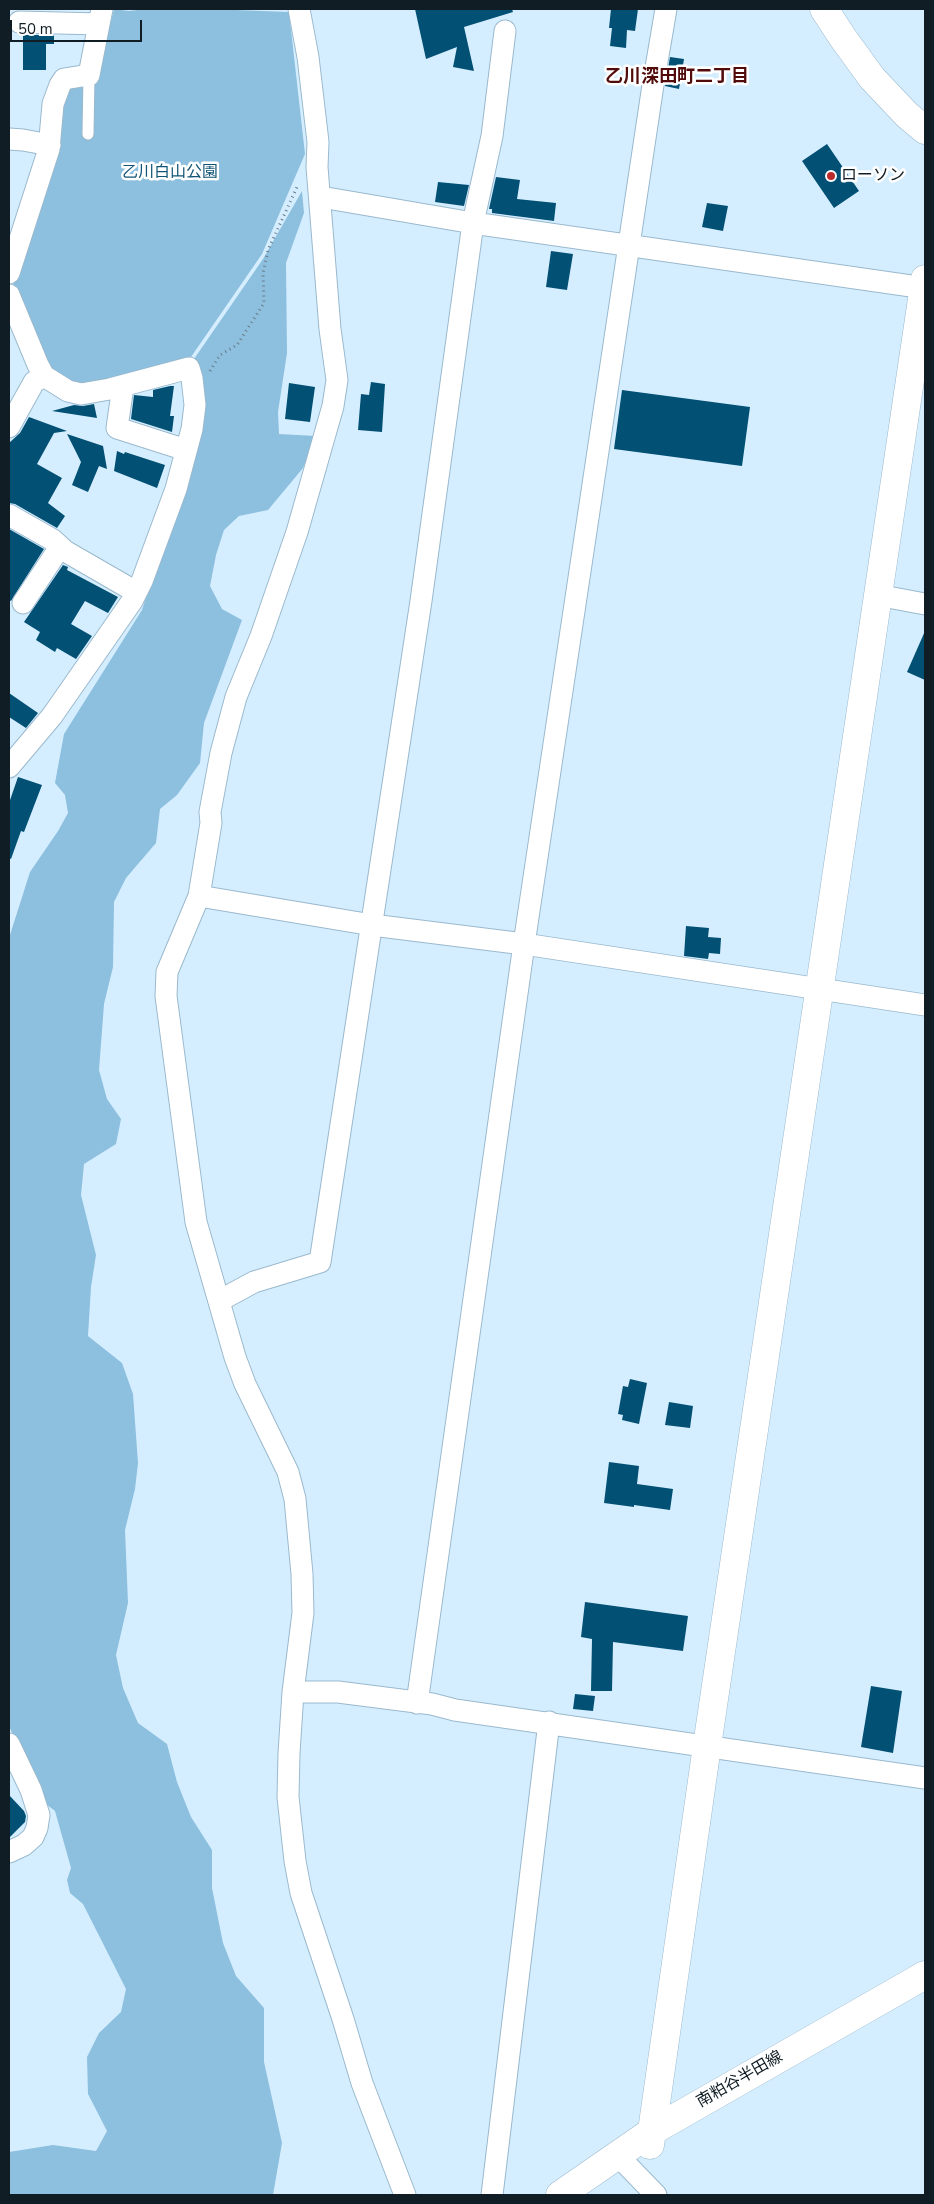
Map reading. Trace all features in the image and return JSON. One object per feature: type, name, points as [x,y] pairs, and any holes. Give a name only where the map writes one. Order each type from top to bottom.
[{"type":"street","points":[[300,9],[318,142],[318,166],[330,329],[337,380],[333,406],[297,532],[261,636],[236,698],[221,753],[210,812],[211,823],[199,896],[167,972],[166,996],[196,1222],[245,1384],[288,1472],[294,1499],[302,1574],[303,1613],[293,1692],[288,1797],[295,1860],[301,1893],[344,2019],[362,2083],[405,2195]]},
{"type":"street","points":[[417,1703],[524,944],[630,245],[652,85],[666,9]]},
{"type":"street","points":[[824,9],[872,78],[925,130]]},
{"type":"street","points":[[9,273],[18,224],[50,145],[54,104],[60,85],[64,79],[89,75],[101,16],[19,22]]},
{"type":"street","points":[[219,1301],[254,1282],[320,1262],[421,601],[474,223],[492,136],[505,31]]},
{"type":"street","points":[[9,139],[50,145]]},
{"type":"street","points":[[321,197],[474,223],[925,285],[877,595],[707,1746],[652,2137]]},
{"type":"street","points":[[9,295],[44,376],[68,391],[81,394],[123,386],[189,368],[195,404],[192,428],[176,489],[142,581],[132,601],[52,716],[9,767]]},
{"type":"street","points":[[9,427],[34,382],[44,376]]},
{"type":"street","points":[[123,386],[117,428],[186,450]]},
{"type":"street","points":[[9,515],[136,592]]},
{"type":"street","points":[[23,602],[60,546]]},
{"type":"street","points":[[877,595],[925,604]]},
{"type":"street","points":[[199,896],[372,924],[524,944],[925,1005]]},
{"type":"street","points":[[293,1692],[338,1692],[925,1778]]},
{"type":"street","points":[[492,2195],[549,1722]]},
{"type":"street","points":[[9,1744],[31,1790],[39,1815],[38,1828],[33,1837],[24,1845],[9,1852]]},
{"type":"street","name":"南粕谷半田線","points":[[560,2195],[652,2137],[925,1975]]},
{"type":"street","name":"南粕谷半田線","points":[[576,2195],[624,2162],[652,2137],[925,1988]]},
{"type":"street","points":[[624,2162],[656,2195]]},
{"type":"lane","points":[[88,134],[89,75]]},
{"type":"path","points":[[208,376],[220,355],[237,345],[264,303],[263,273],[268,250],[302,178]]},
{"type":"green space","name":"乙川白山公園","points":[[114,9],[129,11],[146,9],[208,9],[289,12],[305,154],[262,254],[191,357],[111,381],[82,387],[45,365],[13,288],[14,277],[67,87],[97,80]]},
{"type":"green space","points":[[302,191],[304,213],[286,263],[287,353],[278,412],[279,434],[316,436],[303,468],[268,510],[239,516],[224,530],[216,555],[210,586],[222,609],[242,620],[204,723],[200,763],[177,795],[160,809],[156,843],[126,878],[114,902],[113,967],[104,1004],[99,1070],[107,1099],[121,1119],[116,1144],[84,1164],[81,1195],[96,1255],[91,1287],[88,1336],[122,1363],[133,1394],[138,1463],[135,1489],[125,1530],[128,1603],[116,1655],[123,1688],[138,1723],[167,1744],[177,1782],[191,1817],[212,1850],[212,1888],[223,1943],[236,1976],[264,2008],[264,2062],[282,2143],[273,2195],[9,2195],[9,2152],[53,2145],[96,2151],[107,2131],[88,2094],[87,2057],[99,2033],[121,2012],[126,1989],[83,1904],[70,1893],[67,1880],[71,1868],[55,1811],[42,1801],[9,1726],[9,938],[30,872],[68,813],[65,795],[55,783],[64,734],[142,610],[198,433],[194,359],[263,259]]},
{"type":"building","points":[[415,9],[512,9],[513,12],[464,27],[474,71],[453,67],[457,47],[426,59]]},
{"type":"building","points":[[611,9],[638,9],[635,31],[627,30],[626,48],[610,46],[612,28],[609,28]]},
{"type":"building","points":[[23,35],[54,35],[54,44],[46,44],[46,70],[23,70]]},
{"type":"building","points":[[670,57],[684,59],[679,89],[665,86]]},
{"type":"building","name":"ローソン","points":[[827,144],[859,191],[834,208],[802,161]]},
{"type":"building","points":[[496,177],[520,180],[517,199],[556,203],[554,221],[492,213],[492,209],[489,209]]},
{"type":"building","points":[[438,182],[469,185],[464,206],[435,202]]},
{"type":"building","points":[[707,203],[728,206],[723,231],[702,227]]},
{"type":"building","points":[[551,251],[573,254],[567,290],[546,287]]},
{"type":"building","points":[[371,382],[385,384],[382,432],[358,430],[361,394],[369,395]]},
{"type":"building","points":[[289,383],[315,387],[310,422],[285,419]]},
{"type":"building","points":[[174,386],[170,416],[174,416],[172,432],[131,419],[134,395],[153,397],[153,390]]},
{"type":"building","points":[[622,390],[750,407],[742,466],[614,449]]},
{"type":"building","points":[[94,404],[97,418],[52,411],[74,405]]},
{"type":"building","points":[[29,417],[67,431],[54,433],[37,464],[62,478],[48,503],[65,516],[57,528],[15,504],[9,503],[9,443],[20,433]]},
{"type":"building","points":[[67,434],[103,446],[107,469],[99,466],[88,492],[72,485],[81,462]]},
{"type":"building","points":[[117,451],[165,465],[157,488],[114,471]]},
{"type":"building","points":[[9,529],[44,549],[11,601],[9,600]]},
{"type":"building","points":[[63,565],[68,567],[67,570],[118,597],[108,613],[85,601],[71,624],[92,636],[76,659],[57,648],[55,652],[36,640],[40,632],[24,622]]},
{"type":"building","points":[[925,631],[925,680],[907,672]]},
{"type":"building","points":[[9,693],[38,713],[26,728],[9,717]]},
{"type":"building","points":[[18,777],[42,785],[24,832],[21,831],[11,859],[9,858],[9,803]]},
{"type":"building","points":[[686,926],[709,928],[708,937],[721,938],[720,954],[709,953],[708,959],[684,956]]},
{"type":"building","points":[[630,1379],[647,1383],[639,1424],[622,1420],[623,1415],[618,1414],[623,1386],[628,1387]]},
{"type":"building","points":[[669,1402],[693,1406],[690,1428],[665,1425]]},
{"type":"building","points":[[609,1462],[639,1466],[637,1484],[673,1489],[670,1510],[604,1503]]},
{"type":"building","points":[[585,1602],[688,1616],[683,1651],[613,1642],[612,1691],[591,1691],[592,1639],[581,1637]]},
{"type":"building","points":[[871,1686],[902,1691],[893,1753],[861,1747]]},
{"type":"building","points":[[575,1694],[595,1696],[593,1711],[573,1709]]},
{"type":"building","points":[[9,1795],[24,1811],[26,1816],[25,1822],[9,1838]]},
{"type":"place","name":"ローソン","points":[[831,176]]},
{"type":"district","name":"乙川深田町二丁目","points":[[677,78]]}]
